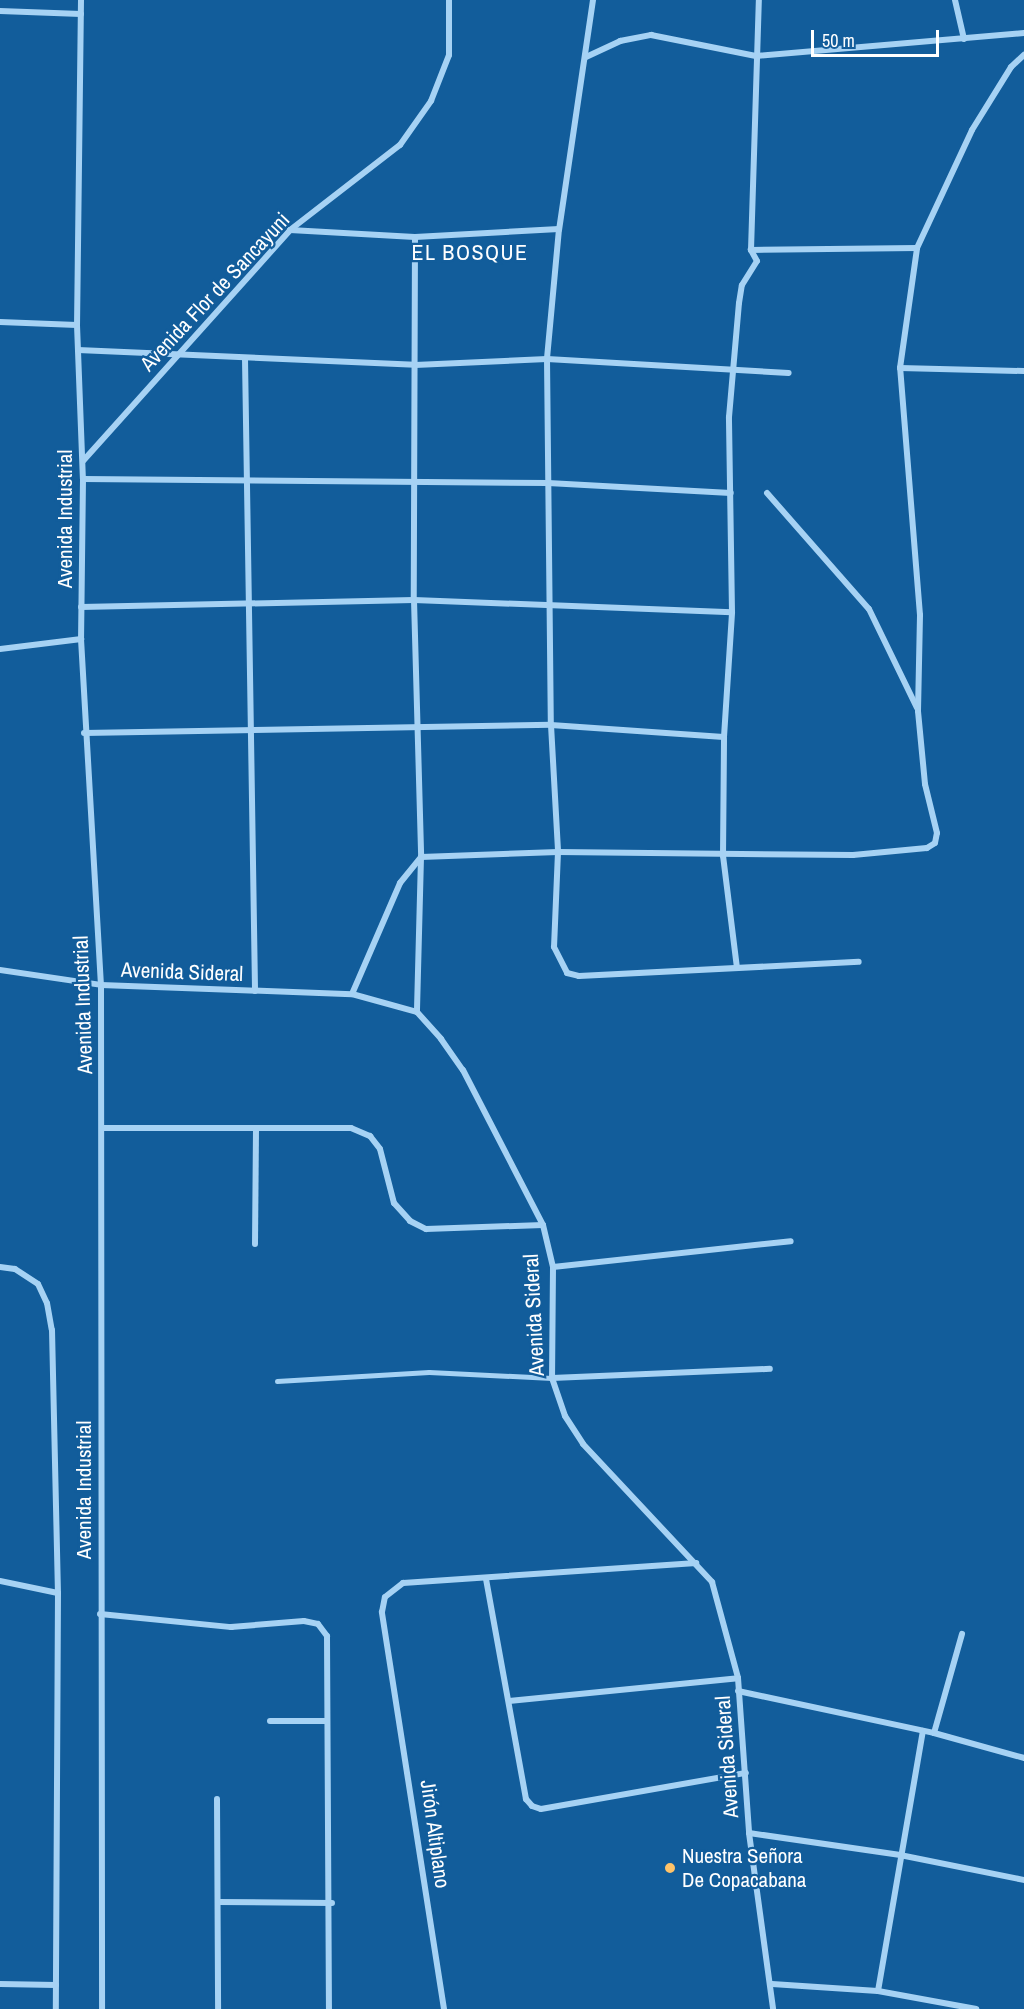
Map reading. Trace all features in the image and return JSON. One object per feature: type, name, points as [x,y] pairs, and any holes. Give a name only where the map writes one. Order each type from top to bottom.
[{"type":"street","name":"Avenida Industrial","points":[[81,0],[77,325],[83,461],[81,639],[84,733],[101,986],[102,2009]]},
{"type":"street","name":"Avenida Flor de Sancayuni","points":[[83,461],[290,230],[400,145],[431,101],[449,55],[449,0]]},
{"type":"street","points":[[593,0],[559,230],[547,359],[551,725],[558,852],[554,947],[567,973],[579,976],[859,962]]},
{"type":"street","points":[[737,968],[723,856],[724,736],[732,612],[731,368],[742,285],[757,261],[751,250],[759,0]]},
{"type":"street","points":[[954,0],[964,39]]},
{"type":"street","points":[[0,11],[81,14]]},
{"type":"street","points":[[586,57],[620,41],[651,35],[756,57],[1024,33]]},
{"type":"street","points":[[352,994],[400,883],[421,857],[558,852],[723,856],[853,855],[927,848],[934,843],[937,833],[925,784],[918,711],[921,615],[900,368],[917,248],[972,130],[1011,67],[1024,55]]},
{"type":"street","points":[[290,230],[415,237],[559,230]]},
{"type":"street","points":[[415,237],[414,600],[421,857],[417,1012]]},
{"type":"street","points":[[751,250],[917,248]]},
{"type":"street","points":[[0,322],[77,325]]},
{"type":"street","points":[[78,350],[177,357],[415,365],[547,359],[789,372]]},
{"type":"street","points":[[245,359],[248,729],[255,991]]},
{"type":"street","points":[[900,368],[1024,371]]},
{"type":"street","points":[[83,479],[548,483],[731,493]]},
{"type":"street","points":[[767,493],[869,609],[918,711]]},
{"type":"street","points":[[81,606],[414,600],[732,612]]},
{"type":"street","points":[[0,649],[81,639]]},
{"type":"street","points":[[84,733],[248,729],[416,730],[551,725],[724,736]]},
{"type":"street","name":"Avenida Sideral","points":[[0,970],[101,986],[352,994],[417,1012],[463,1070],[543,1225],[553,1267],[552,1378],[565,1416],[583,1444],[712,1582],[738,1678],[749,1833],[772,1984],[773,2009]]},
{"type":"street","points":[[102,1128],[351,1128],[370,1136],[380,1149],[394,1203],[410,1221],[426,1229],[543,1225]]},
{"type":"street","points":[[255,1244],[256,1129]]},
{"type":"street","points":[[553,1267],[792,1241]]},
{"type":"street","name":"Avenida Industrial","points":[[0,1267],[15,1269],[38,1284],[47,1303],[52,1330],[58,1593],[56,2009]]},
{"type":"street","points":[[552,1378],[770,1369]]},
{"type":"street","points":[[696,1563],[486,1579],[526,1799],[541,1809],[746,1773]]},
{"type":"street","name":"Jirón Altiplano","points":[[444,2009],[393,1664],[382,1612],[385,1597],[392,1588],[403,1583],[486,1579]]},
{"type":"street","points":[[0,1581],[58,1593]]},
{"type":"street","points":[[100,1614],[231,1627],[304,1621],[318,1624],[327,1636],[330,1654],[327,1721],[332,1903],[330,2009]]},
{"type":"street","points":[[934,1733],[962,1634]]},
{"type":"street","points":[[509,1701],[738,1678]]},
{"type":"street","points":[[738,1691],[934,1733],[1024,1758]]},
{"type":"street","points":[[270,1721],[327,1721]]},
{"type":"street","points":[[878,1992],[923,1731]]},
{"type":"street","points":[[217,1799],[218,2009]]},
{"type":"street","points":[[749,1833],[900,1855],[1024,1880]]},
{"type":"street","points":[[218,1902],[332,1903]]},
{"type":"street","points":[[0,1984],[56,1985]]},
{"type":"street","points":[[772,1984],[878,1992],[976,2009]]},
{"type":"lane","points":[[277,1381],[429,1372],[552,1378]]},
{"type":"place","name":"Nuestra Señora De Copacabana","points":[[670,1868]]},
{"type":"district","name":"EL BOSQUE","points":[[470,253]]}]
